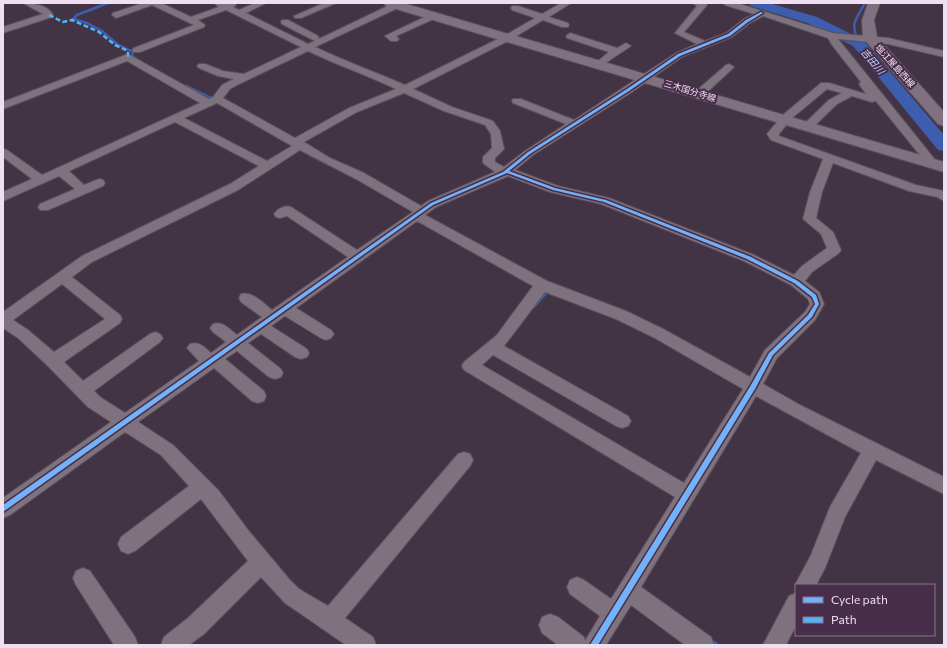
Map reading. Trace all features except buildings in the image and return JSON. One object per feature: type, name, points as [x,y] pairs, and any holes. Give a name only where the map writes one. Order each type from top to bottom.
[{"type":"main road","name":"塩江屋島西線","points":[[874,3],[868,20],[867,38],[944,122]]},
{"type":"main road","name":"三木国分寺線","points":[[401,5],[433,16],[808,126],[939,168]]},
{"type":"street","points":[[3,30],[49,15],[48,13],[28,3]]},
{"type":"street","points":[[116,15],[151,3]]},
{"type":"street","points":[[137,50],[201,25],[154,3]]},
{"type":"street","points":[[218,3],[227,7],[239,8],[262,3]]},
{"type":"street","points":[[298,16],[332,3]]},
{"type":"street","points":[[365,645],[330,620],[292,596],[241,538],[212,497],[168,450],[94,402],[53,361],[23,334],[3,321],[88,259],[211,197],[234,187],[353,110],[405,89],[507,38],[567,3]]},
{"type":"street","points":[[697,3],[703,5],[679,33],[706,45]]},
{"type":"street","points":[[728,3],[834,36],[867,38],[905,44],[944,54]]},
{"type":"street","points":[[3,196],[213,101],[226,87],[321,41],[401,5]]},
{"type":"street","points":[[191,20],[227,7]]},
{"type":"street","points":[[239,8],[334,60],[359,68],[449,109],[489,123],[494,127],[498,143],[498,149],[489,157],[489,163],[505,172],[554,189],[605,201],[638,213],[749,258],[796,282],[814,296],[817,304],[810,316],[771,354],[754,387],[594,645]]},
{"type":"street","points":[[515,8],[565,25]]},
{"type":"street","points":[[3,509],[237,343],[356,256],[432,204],[505,172],[529,153],[679,55],[729,35],[747,21],[762,13]]},
{"type":"street","points":[[394,39],[389,36],[433,16]]},
{"type":"street","points":[[285,22],[321,41]]},
{"type":"street","points":[[570,36],[616,51]]},
{"type":"street","points":[[834,36],[835,43],[939,168]]},
{"type":"street","points":[[598,65],[616,51],[620,51],[626,46]]},
{"type":"street","points":[[3,106],[128,57],[326,160],[360,176],[419,213],[542,285],[627,318],[658,333],[794,410],[944,486]]},
{"type":"street","points":[[202,66],[221,74],[246,77]]},
{"type":"street","points":[[699,94],[729,67]]},
{"type":"street","points":[[808,126],[833,102],[848,98],[872,99],[871,94],[864,84],[867,83]]},
{"type":"street","points":[[848,98],[825,85],[785,120],[773,134],[775,138],[919,190],[941,194],[944,197]]},
{"type":"street","points":[[517,102],[575,124]]},
{"type":"street","points":[[176,118],[267,166]]},
{"type":"street","points":[[3,152],[40,180]]},
{"type":"street","points":[[796,282],[807,268],[834,250],[832,241],[824,228],[809,219],[816,192],[829,158]]},
{"type":"street","points":[[61,171],[83,190]]},
{"type":"street","points":[[44,206],[99,183]]},
{"type":"street","points":[[280,214],[287,210],[356,256]]},
{"type":"street","points":[[53,361],[115,319],[63,277]]},
{"type":"street","points":[[542,285],[502,339],[470,366],[687,495]]},
{"type":"street","points":[[246,298],[266,321],[300,353]]},
{"type":"street","points":[[284,308],[326,334]]},
{"type":"street","points":[[218,328],[275,373]]},
{"type":"street","points":[[83,390],[155,338]]},
{"type":"street","points":[[492,347],[622,421]]},
{"type":"street","points":[[195,348],[258,396]]},
{"type":"street","points":[[806,584],[818,561],[837,513],[872,450]]},
{"type":"street","points":[[330,620],[464,460]]},
{"type":"street","points":[[128,544],[202,487]]},
{"type":"street","points":[[172,645],[196,626],[262,562]]},
{"type":"street","points":[[83,578],[127,645]]},
{"type":"street","points":[[578,587],[614,613]]},
{"type":"street","points":[[628,590],[703,645]]},
{"type":"street","points":[[774,645],[795,605]]},
{"type":"street","points":[[550,625],[576,645]]},
{"type":"waterway","points":[[108,3],[77,15],[73,19],[87,23],[102,31],[117,44],[133,52],[132,56],[138,60]]},
{"type":"waterway","name":"吉田川","points":[[755,3],[812,20],[858,43],[944,146]]},
{"type":"waterway","points":[[858,43],[854,26],[856,19],[865,3]]},
{"type":"waterway","points":[[186,86],[211,98]]},
{"type":"waterway","points":[[310,155],[338,169]]},
{"type":"waterway","points":[[534,306],[547,291]]},
{"type":"waterway","points":[[709,640],[716,645]]},
{"type":"marked path","points":[[49,15],[63,22],[72,20],[99,32],[115,45],[128,51],[128,57]]},
{"type":"cycle path","points":[[3,509],[432,204],[504,173],[529,153],[628,90],[679,55],[729,35],[747,21],[762,13]]},
{"type":"cycle path","points":[[506,171],[554,189],[605,201],[749,258],[796,282],[814,296],[817,304],[810,316],[771,354],[753,387],[594,645]]}]
